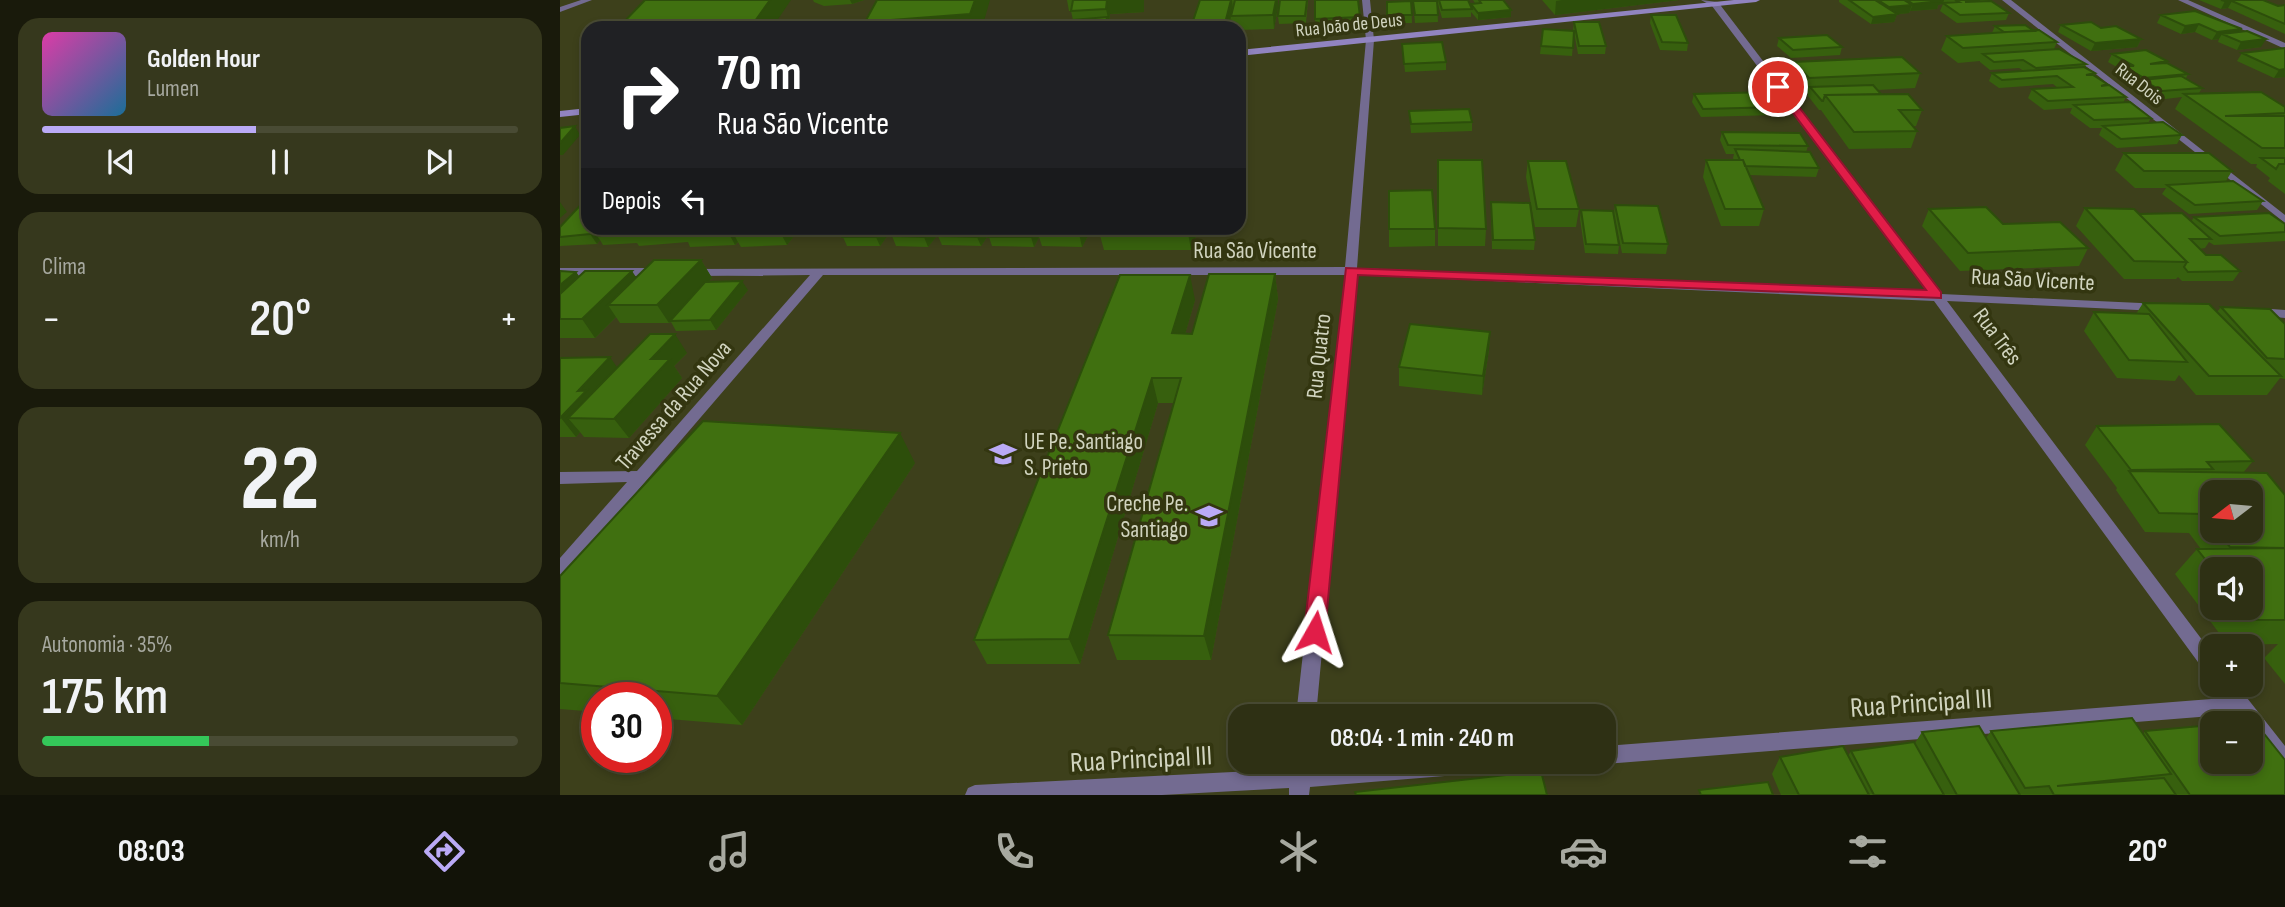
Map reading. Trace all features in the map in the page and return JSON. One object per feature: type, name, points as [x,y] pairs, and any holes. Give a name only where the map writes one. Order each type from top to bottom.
[{"type":"street","points":[[560,10],[588,0]]},
{"type":"street","name":"Rua Quatro","points":[[1307,704],[1351,271],[1370,40],[1366,0]]},
{"type":"street","name":"Rua João de Deus","points":[[1246,52],[1710,2],[1756,0]]},
{"type":"street","name":"Rua Dois","points":[[2006,0],[2285,220]]},
{"type":"street","points":[[2182,0],[2285,46]]},
{"type":"street","name":"Rua Três","points":[[1710,2],[1936,295],[2200,651]]},
{"type":"street","points":[[560,114],[581,112]]},
{"type":"street","name":"Travessa da Rua Nova","points":[[560,569],[820,271]]},
{"type":"street","name":"Rua São Vicente","points":[[683,272],[1351,271],[1936,295],[2174,308]]},
{"type":"street","points":[[560,272],[669,272]]},
{"type":"street","points":[[2243,312],[2285,314]]},
{"type":"street","points":[[560,478],[641,476]]},
{"type":"street","points":[[2235,697],[2285,761]]},
{"type":"street","name":"Rua Principal III","points":[[1616,754],[2241,705]]},
{"type":"street","name":"Rua Principal III","points":[[975,795],[1351,774]]},
{"type":"building","points":[[645,0],[770,0],[755,21],[625,21]]},
{"type":"building","points":[[877,0],[975,0],[970,14],[866,21]]},
{"type":"building","points":[[1073,0],[1107,0],[1106,9],[1071,11]]},
{"type":"building","points":[[1200,0],[1231,0],[1226,21],[1193,21]]},
{"type":"building","points":[[1235,0],[1276,0],[1273,15],[1231,16]]},
{"type":"building","points":[[1280,0],[1307,0],[1305,16],[1278,16]]},
{"type":"building","points":[[1315,0],[1358,0],[1360,17],[1315,19]]},
{"type":"building","points":[[1439,0],[1468,0],[1472,9],[1442,10]]},
{"type":"building","points":[[1479,0],[1503,0],[1511,10],[1478,13],[1471,4],[1481,3]]},
{"type":"building","points":[[1849,0],[1875,0],[1897,14],[1873,17]]},
{"type":"building","points":[[1878,0],[1904,0],[1912,5],[1889,7]]},
{"type":"building","points":[[1907,0],[1937,0],[1940,1],[1913,4]]},
{"type":"building","points":[[1955,0],[1991,1],[2009,13],[1960,15],[1943,3],[1959,2]]},
{"type":"building","points":[[2221,0],[2263,0],[2278,6],[2285,5],[2285,24],[2232,1]]},
{"type":"building","points":[[1411,1],[1412,15],[1387,15],[1387,2]]},
{"type":"building","points":[[1413,1],[1437,1],[1438,15],[1415,15]]},
{"type":"building","points":[[2195,11],[2242,29],[2217,32],[2199,24],[2185,26],[2161,15]]},
{"type":"building","points":[[1651,15],[1676,15],[1688,43],[1662,42]]},
{"type":"building","points":[[1107,17],[1107,21],[1073,20]]},
{"type":"building","points":[[1574,22],[1599,22],[1606,46],[1579,46]]},
{"type":"building","points":[[2091,22],[2101,28],[2116,26],[2141,39],[2095,43],[2061,25]]},
{"type":"building","points":[[2025,25],[2034,31],[2004,32],[1995,26]]},
{"type":"building","points":[[1543,29],[1574,31],[1573,48],[1541,46]]},
{"type":"building","points":[[2039,30],[2057,42],[1963,48],[1947,36]]},
{"type":"building","points":[[2247,31],[2266,39],[2241,42],[2222,34]]},
{"type":"building","points":[[1827,35],[1842,47],[1793,50],[1779,38]]},
{"type":"building","points":[[1442,42],[1446,62],[1404,64],[1402,44]]},
{"type":"building","points":[[2285,48],[2285,69],[2279,70],[2242,53]]},
{"type":"building","points":[[2059,49],[2086,64],[2036,68],[2023,60],[1994,62],[1983,54]]},
{"type":"building","points":[[2146,50],[2167,61],[2150,64],[2167,63],[2188,74],[2144,78],[2124,66],[2134,66],[2112,54]]},
{"type":"building","points":[[1902,57],[1920,73],[1809,78],[1794,62]]},
{"type":"building","points":[[2084,67],[2095,73],[2086,75],[2093,75],[2107,84],[2101,86],[2109,85],[2126,97],[2048,101],[2032,89],[2073,87],[2057,76],[2002,80],[1992,73]]},
{"type":"building","points":[[2181,76],[2202,88],[2162,91],[2142,80]]},
{"type":"building","points":[[1873,85],[1881,94],[1825,95],[1823,101],[1810,87]]},
{"type":"building","points":[[1768,92],[1779,107],[1703,109],[1694,94]]},
{"type":"building","points":[[2261,92],[2285,107],[2285,113],[2225,116],[2285,116],[2285,148],[2262,148],[2184,94]]},
{"type":"building","points":[[1908,94],[1922,110],[1899,110],[1917,131],[1854,132],[1825,95]]},
{"type":"building","points":[[2130,102],[2151,118],[2094,120],[2074,105]]},
{"type":"building","points":[[1469,109],[1472,122],[1411,124],[1409,111]]},
{"type":"building","points":[[2163,122],[2182,135],[2121,139],[2103,126]]},
{"type":"building","points":[[575,126],[560,143],[560,128]]},
{"type":"building","points":[[1722,132],[1800,133],[1808,146],[1728,145]]},
{"type":"building","points":[[1735,149],[1810,152],[1819,168],[1745,166]]},
{"type":"building","points":[[2124,153],[2209,153],[2232,171],[2144,171]]},
{"type":"building","points":[[2261,158],[2285,158],[2285,164],[2279,164],[2276,169]]},
{"type":"building","points":[[1438,160],[1482,160],[1486,229],[1438,228]]},
{"type":"building","points":[[1706,160],[1743,160],[1764,209],[1725,209]]},
{"type":"building","points":[[1528,161],[1566,161],[1579,209],[1537,209]]},
{"type":"building","points":[[2233,181],[2263,201],[2195,205],[2167,185]]},
{"type":"building","points":[[1432,190],[1435,229],[1389,229],[1389,191]]},
{"type":"building","points":[[1491,202],[1530,203],[1535,240],[1493,240]]},
{"type":"building","points":[[581,204],[581,235],[560,237],[560,227]]},
{"type":"building","points":[[1615,205],[1658,206],[1668,244],[1623,243]]},
{"type":"building","points":[[1986,207],[2003,224],[2060,222],[2088,248],[1968,253],[1929,209]]},
{"type":"building","points":[[2085,208],[2134,209],[2187,262],[2134,261]]},
{"type":"building","points":[[1581,210],[1613,211],[1619,245],[1586,244]]},
{"type":"building","points":[[2182,213],[2211,239],[2190,239],[2206,255],[2221,255],[2240,271],[2188,272],[2184,267],[2187,262],[2139,214]]},
{"type":"building","points":[[2269,213],[2285,224],[2285,232],[2220,236],[2194,217]]},
{"type":"building","points":[[845,235],[877,235],[876,237],[843,237]]},
{"type":"building","points":[[893,235],[926,235],[924,237]]},
{"type":"building","points":[[939,235],[979,235],[977,237]]},
{"type":"building","points":[[990,235],[1032,235],[1031,237],[989,237]]},
{"type":"building","points":[[654,260],[701,260],[657,305],[608,305]]},
{"type":"building","points":[[560,271],[576,272],[560,285]]},
{"type":"building","points":[[585,271],[632,271],[582,319],[560,319],[560,294]]},
{"type":"building","points":[[1209,274],[1275,274],[1204,636],[1108,635],[1181,378],[1152,378],[1069,639],[974,640],[1120,275],[1190,275],[1172,333],[1192,334]]},
{"type":"building","points":[[742,281],[710,320],[670,321],[705,282]]},
{"type":"building","points":[[2143,303],[2209,304],[2281,376],[2209,376]]},
{"type":"building","points":[[2221,307],[2270,309],[2285,324],[2285,359],[2267,358]]},
{"type":"building","points":[[2094,312],[2149,314],[2187,362],[2129,360]]},
{"type":"building","points":[[1410,324],[1490,332],[1483,376],[1399,367]]},
{"type":"building","points":[[650,334],[675,334],[651,359],[670,359],[614,419],[568,418]]},
{"type":"building","points":[[610,357],[578,391],[587,390],[560,418],[560,358]]},
{"type":"building","points":[[703,421],[900,433],[717,696],[672,692],[672,682],[560,683],[560,576]]},
{"type":"building","points":[[2219,424],[2253,461],[2207,462],[2213,469],[2131,470],[2097,426]]},
{"type":"building","points":[[2129,471],[2267,473],[2285,495],[2285,548],[2230,547],[2227,543],[2263,543],[2263,480],[2200,480],[2200,514],[2159,513]]},
{"type":"building","points":[[2285,548],[2285,620],[2263,620],[2263,557],[2203,557],[2197,549]]},
{"type":"building","points":[[2132,718],[2171,774],[2057,786],[2164,778],[2176,795],[2054,795],[2049,786],[2025,788],[1991,731]]},
{"type":"building","points":[[1979,726],[2020,795],[1957,795],[1922,732]]},
{"type":"building","points":[[2200,726],[2200,774],[2263,774],[2263,732],[2285,760],[2285,795],[2190,795],[2145,731]]},
{"type":"building","points":[[1914,742],[1944,795],[1874,795],[1851,751]]},
{"type":"building","points":[[1843,746],[1869,795],[1799,795],[1780,757]]},
{"type":"building","points":[[1514,774],[1542,774],[1547,795],[1356,795],[1355,792]]},
{"type":"building","points":[[1768,782],[1773,795],[1701,795],[1699,790]]},
{"type":"place","name":"UE Pe. Santiago S. Prieto","points":[[1003,454]]},
{"type":"place","name":"Creche Pe. Santiago","points":[[1209,516]]},
{"type":"route","points":[[1315,632],[1351,271],[1936,295],[1778,87]]}]
